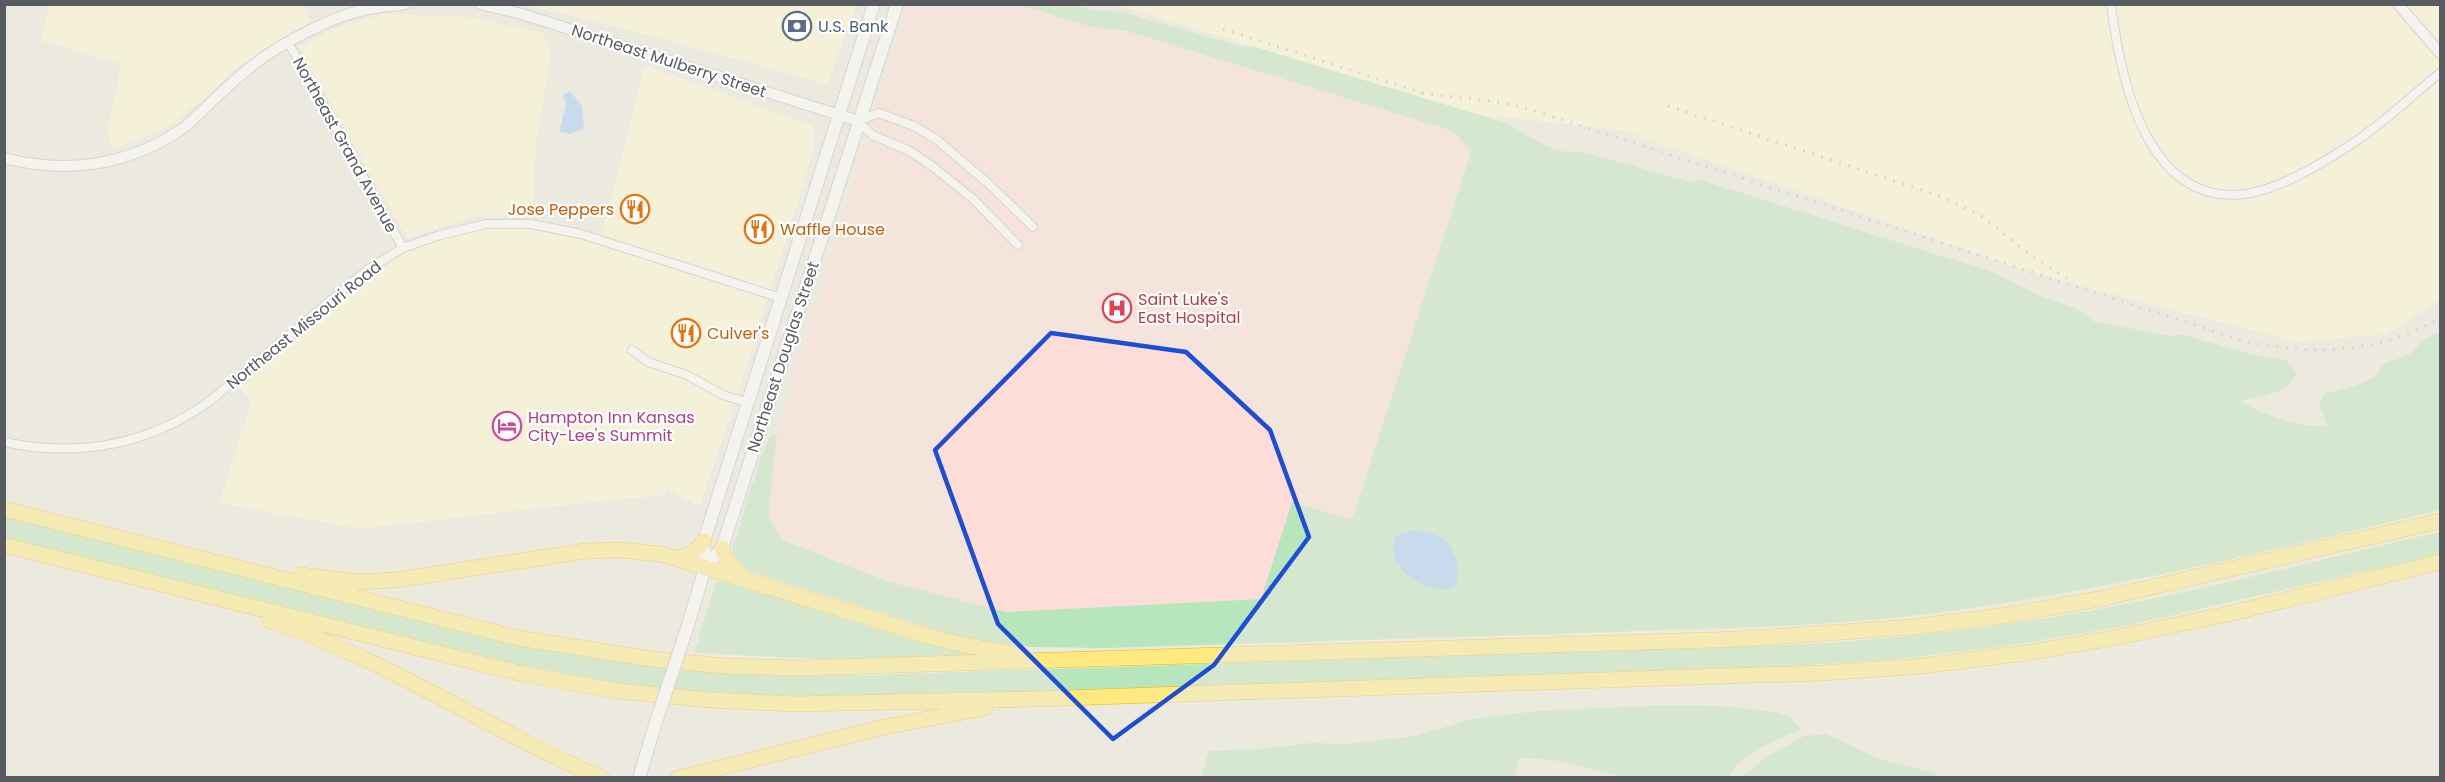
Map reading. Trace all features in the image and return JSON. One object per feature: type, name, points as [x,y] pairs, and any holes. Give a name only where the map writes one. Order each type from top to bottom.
[{"type":"highway","points":[[4,509],[518,638],[651,659],[724,666],[799,668],[1742,639],[1912,627],[2008,615],[2104,598],[2440,521]]},
{"type":"highway","points":[[674,558],[697,551],[704,541]]},
{"type":"highway","points":[[4,545],[524,674],[617,691],[711,700],[795,704],[1036,699],[1788,674],[1922,666],[2026,653],[2118,637],[2228,614],[2440,562]]},
{"type":"highway","points":[[722,548],[728,562],[745,580]]},
{"type":"highway","points":[[242,568],[357,582],[396,580],[456,572],[586,551],[619,550],[661,554],[955,643],[1006,653],[1081,660]]},
{"type":"highway","points":[[188,591],[304,632],[346,650],[516,738],[602,777]]},
{"type":"highway","points":[[678,777],[880,728],[1036,699]]},
{"type":"main road","name":"Northeast Douglas Street","points":[[639,777],[705,568],[704,541],[874,4]]},
{"type":"main road","name":"Northeast Douglas Street","points":[[705,568],[722,548],[897,4]]},
{"type":"street","points":[[4,158],[35,166],[68,167],[116,161],[181,131],[235,79],[288,42],[362,10],[405,4]]},
{"type":"street","name":"Northeast Mulberry Street","points":[[480,4],[522,14],[858,121]]},
{"type":"street","points":[[2111,4],[2132,102],[2152,147],[2177,175],[2198,187],[2217,193],[2235,195],[2260,191],[2310,168],[2351,144],[2440,73]]},
{"type":"street","points":[[2398,4],[2440,53]]},
{"type":"street","name":"Northeast Grand Avenue","points":[[288,42],[403,248]]},
{"type":"street","points":[[1018,244],[973,199],[932,166],[910,151],[872,135],[858,121],[879,113],[914,126],[936,139],[1033,227]]},
{"type":"street","name":"Northeast Missouri Road","points":[[4,442],[51,450],[93,448],[136,439],[174,424],[211,400],[367,270],[403,248],[440,235],[486,224],[531,224],[581,234],[781,298]]},
{"type":"street","points":[[632,350],[648,362],[687,375],[723,395],[749,403]]},
{"type":"highlighted area","points":[[1051,333],[1186,352],[1270,430],[1309,537],[1214,665],[1113,739],[998,624],[935,450]]},
{"type":"shaded area","points":[[51,5],[302,5],[311,22],[236,68],[203,100],[165,129],[114,148],[107,133],[121,64],[40,40]]},
{"type":"shaded area","points":[[523,5],[857,5],[827,84],[599,22]]},
{"type":"shaded area","name":"Saint Luke's East Hospital","points":[[910,5],[1083,5],[1476,133],[1352,521],[1292,503],[1261,599],[1006,612],[886,581],[783,540],[768,516],[777,435],[884,81]]},
{"type":"shaded area","points":[[1117,5],[2440,5],[2440,300],[2387,334],[2296,342],[2032,273],[1622,130],[1474,114]]},
{"type":"shaded area","points":[[383,14],[471,17],[543,33],[551,53],[536,144],[532,217],[474,217],[407,238],[299,47],[331,30]]},
{"type":"shaded area","points":[[645,65],[813,126],[814,150],[739,391],[699,507],[667,488],[663,496],[360,529],[219,503],[252,400],[238,388],[342,292],[403,248],[484,225],[532,221],[600,241]]},
{"type":"green space","points":[[1020,5],[1077,5],[1090,9],[1122,12],[1244,47],[1252,46],[1506,123],[1534,140],[1561,151],[1583,152],[1690,182],[1701,180],[1995,273],[2043,297],[2082,311],[2093,321],[2170,336],[2180,334],[2250,354],[2287,361],[2297,373],[2292,381],[2272,393],[2240,401],[2271,416],[2304,425],[2327,426],[2319,404],[2325,393],[2350,387],[2374,377],[2386,363],[2408,355],[2424,339],[2440,331],[2440,510],[2167,573],[2030,599],[1891,618],[1736,628],[1107,648],[1035,647],[993,643],[958,636],[754,573],[740,563],[733,548],[751,484],[754,482],[761,456],[772,434],[777,435],[768,516],[783,540],[886,581],[1006,612],[1261,599],[1292,502],[1352,520],[1472,149],[1453,131],[1127,31],[1095,28]],"holes":[[[1394,540],[1425,587],[1407,573],[1398,562],[1395,556]]]},
{"type":"green space","points":[[5,515],[524,644],[811,674],[870,675],[1844,642],[1987,627],[2094,610],[2224,583],[2440,532],[2440,554],[2130,625],[2000,647],[1887,660],[1736,669],[976,694],[791,697],[617,683],[512,664],[5,539]]},
{"type":"green space","points":[[716,582],[724,582],[914,641],[980,656],[823,659],[694,653]]},
{"type":"green space","points":[[1667,705],[1721,706],[1777,712],[1788,716],[1801,729],[1760,748],[1738,764],[1729,777],[1623,777],[1553,760],[1520,758],[1514,777],[1201,777],[1209,751],[1311,743],[1347,744],[1415,736],[1472,719],[1536,711]]},
{"type":"green space","points":[[1826,734],[1880,759],[1934,773],[1939,777],[1740,777],[1771,754],[1804,736]]},
{"type":"water","points":[[570,91],[582,106],[584,128],[571,134],[559,132],[566,104],[563,95]]},
{"type":"water","points":[[1414,530],[1435,535],[1449,545],[1456,558],[1458,573],[1455,587],[1432,588],[1420,584],[1400,568],[1393,547],[1397,535]]},
{"type":"railway","points":[[1223,29],[1422,93],[1498,102],[1532,110],[2247,342],[2298,349],[2346,348],[2393,339],[2440,318]]},
{"type":"railway","points":[[1668,106],[1943,197],[1983,217],[2029,254],[2067,278]]},
{"type":"place","name":"U.S. Bank","points":[[797,26]]},
{"type":"place","name":"Jose Peppers","points":[[635,209]]},
{"type":"place","name":"Waffle House","points":[[759,229]]},
{"type":"place","name":"Saint Luke's East Hospital","points":[[1117,308]]},
{"type":"place","name":"Culver's","points":[[686,333]]},
{"type":"place","name":"Hampton Inn Kansas City-Lee's Summit","points":[[507,426]]}]
